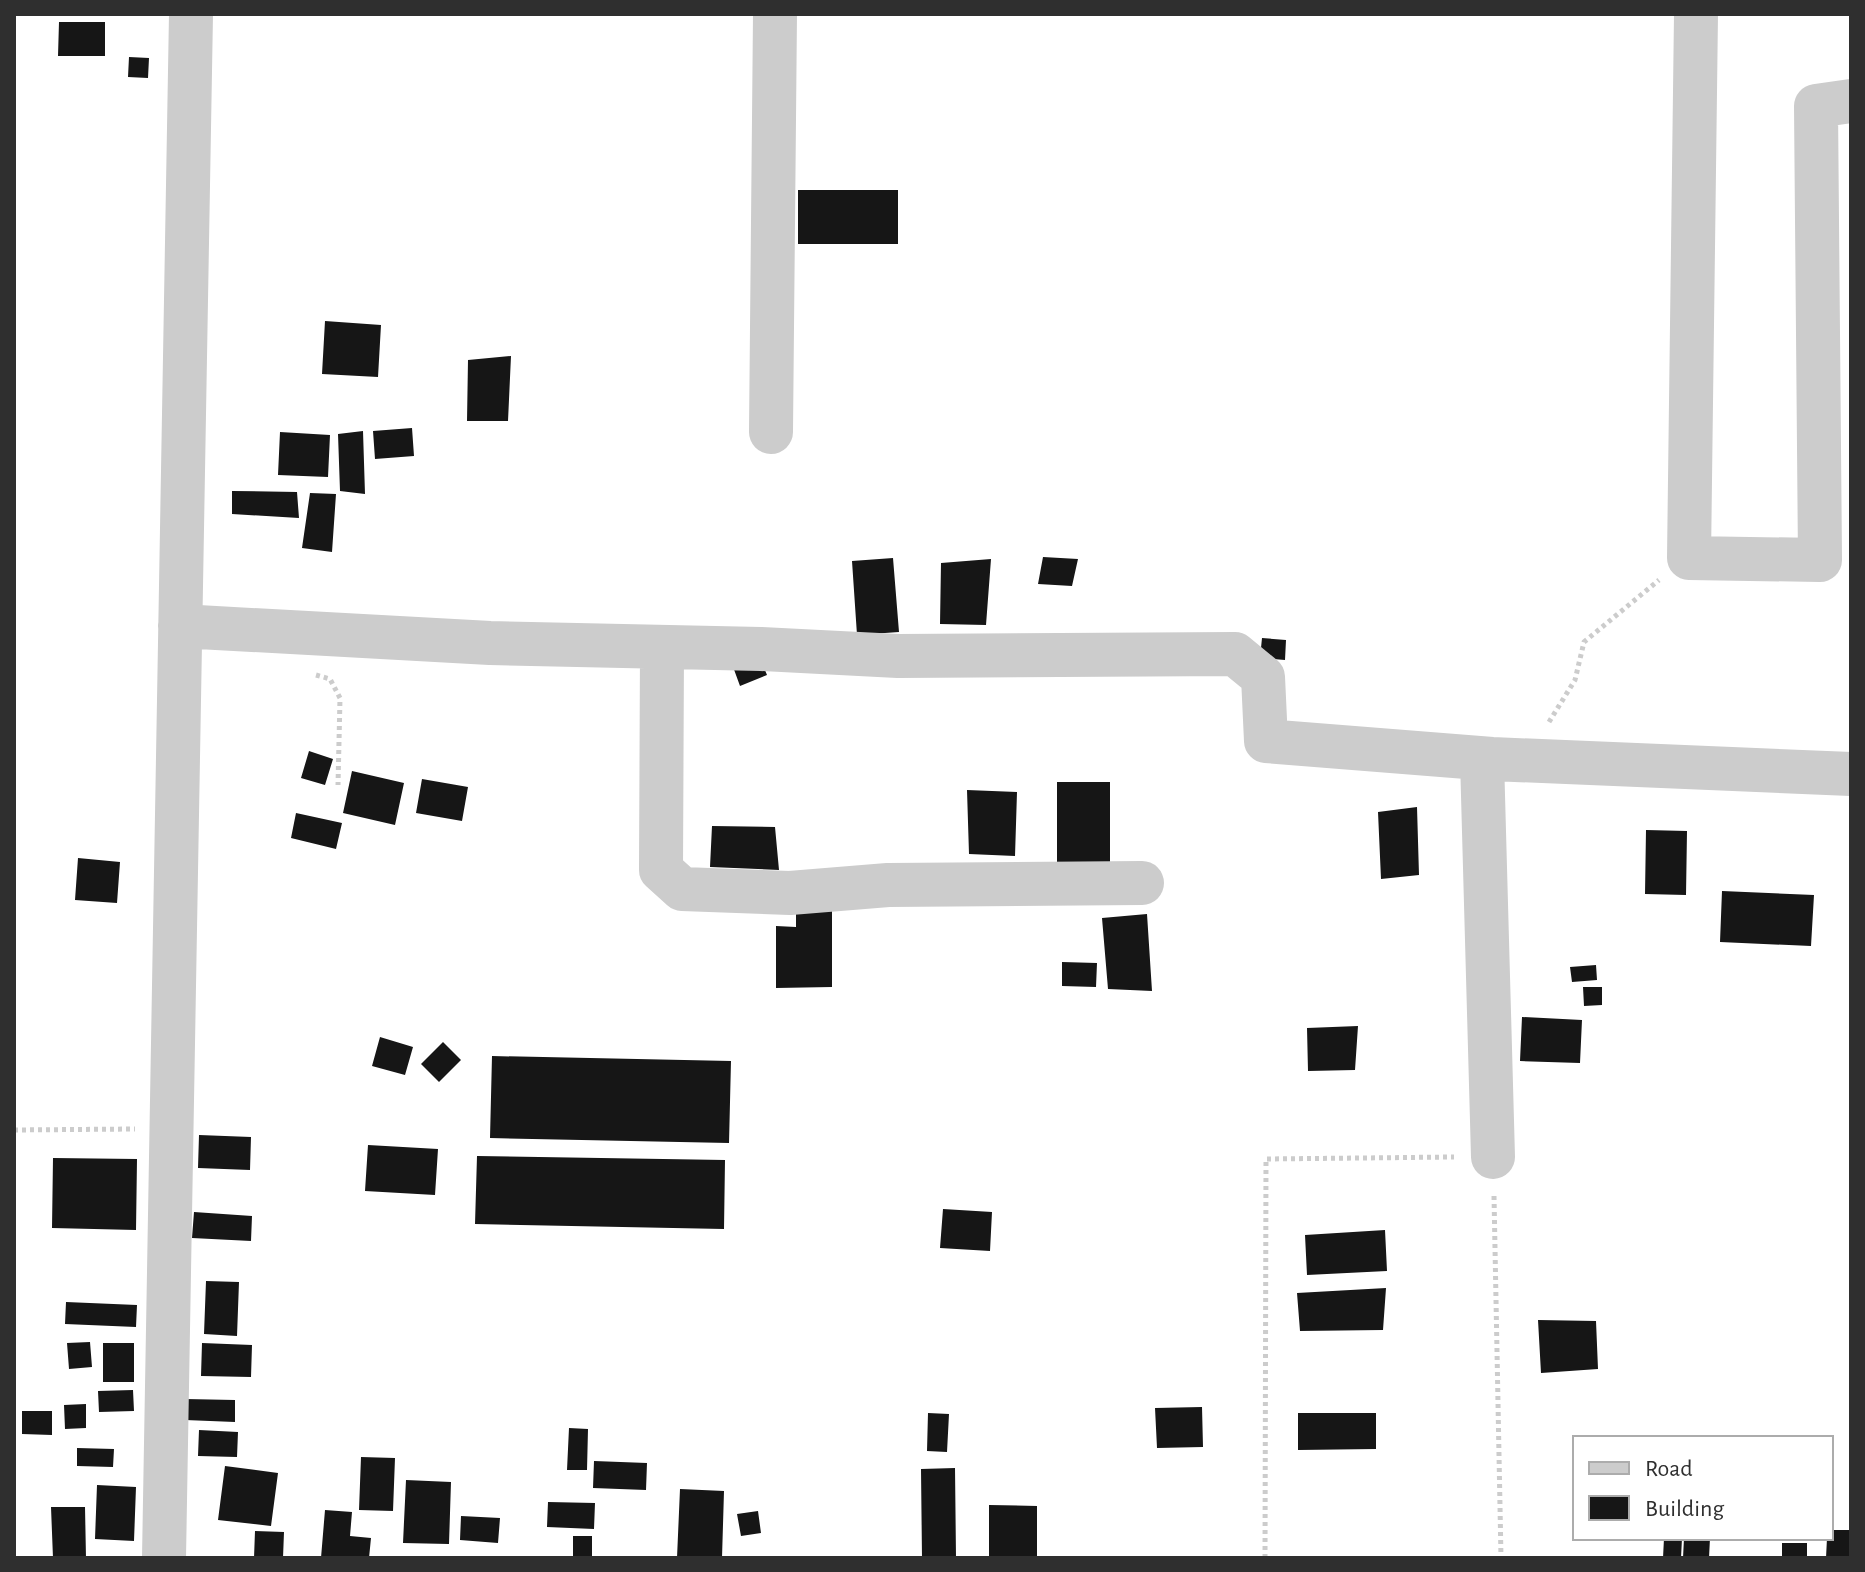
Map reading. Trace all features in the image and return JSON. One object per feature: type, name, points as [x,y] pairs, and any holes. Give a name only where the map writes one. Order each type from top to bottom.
[{"type":"street","points":[[164,1558],[191,14]]},
{"type":"street","points":[[771,432],[775,14]]},
{"type":"street","points":[[1696,14],[1689,558],[1820,560],[1816,106],[1851,101]]},
{"type":"street","points":[[180,626],[662,649],[761,649],[898,656],[1235,654],[1263,677],[1266,741],[1482,759],[1851,774]]},
{"type":"street","points":[[662,649],[661,870],[682,889],[790,893],[888,885],[1142,883]]},
{"type":"street","points":[[1482,759],[1493,1157]]},
{"type":"path","points":[[1547,725],[1575,680],[1584,642],[1625,604],[1689,558]]},
{"type":"path","points":[[307,672],[330,679],[340,698],[338,785]]},
{"type":"path","points":[[14,1130],[172,1129]]},
{"type":"path","points":[[1265,1558],[1266,1159],[1493,1157],[1501,1558]]},
{"type":"building","points":[[59,22],[105,22],[105,56],[58,56]]},
{"type":"building","points":[[129,57],[149,58],[148,78],[128,77]]},
{"type":"building","points":[[798,190],[898,190],[898,244],[798,244]]},
{"type":"building","points":[[325,321],[381,325],[378,377],[322,374]]},
{"type":"building","points":[[511,356],[508,421],[467,421],[468,360]]},
{"type":"building","points":[[412,428],[414,456],[375,459],[373,431]]},
{"type":"building","points":[[363,431],[365,494],[340,491],[338,434]]},
{"type":"building","points":[[280,432],[330,435],[328,477],[278,475]]},
{"type":"building","points":[[232,491],[297,492],[299,518],[232,514]]},
{"type":"building","points":[[310,493],[336,494],[332,552],[302,548]]},
{"type":"building","points":[[1043,557],[1078,559],[1072,586],[1038,584]]},
{"type":"building","points":[[893,558],[899,632],[857,635],[852,561]]},
{"type":"building","points":[[991,559],[986,625],[940,624],[941,563]]},
{"type":"building","points":[[1262,638],[1286,640],[1285,660],[1260,658]]},
{"type":"building","points":[[758,653],[767,675],[740,686],[732,664]]},
{"type":"building","points":[[309,751],[333,759],[325,785],[301,778]]},
{"type":"building","points":[[352,771],[404,783],[395,825],[343,813]]},
{"type":"building","points":[[422,779],[468,787],[462,821],[416,813]]},
{"type":"building","points":[[1057,782],[1110,782],[1110,869],[1057,870]]},
{"type":"building","points":[[967,790],[1017,792],[1015,856],[969,854]]},
{"type":"building","points":[[1417,807],[1419,875],[1381,879],[1378,812]]},
{"type":"building","points":[[296,813],[342,823],[336,849],[291,838]]},
{"type":"building","points":[[712,826],[775,827],[779,870],[710,867]]},
{"type":"building","points":[[1646,830],[1687,831],[1686,895],[1645,894]]},
{"type":"building","points":[[78,858],[120,862],[117,903],[75,900]]},
{"type":"building","points":[[1722,891],[1814,895],[1811,946],[1720,942]]},
{"type":"building","points":[[796,906],[832,906],[832,987],[776,988],[776,926],[796,927]]},
{"type":"building","points":[[1147,914],[1152,991],[1108,989],[1102,918]]},
{"type":"building","points":[[1062,962],[1097,963],[1096,987],[1062,986]]},
{"type":"building","points":[[1596,965],[1597,980],[1572,982],[1570,967]]},
{"type":"building","points":[[1583,987],[1602,987],[1602,1005],[1584,1006]]},
{"type":"building","points":[[1522,1017],[1582,1020],[1580,1063],[1520,1061]]},
{"type":"building","points":[[1358,1026],[1355,1070],[1308,1071],[1307,1028]]},
{"type":"building","points":[[380,1037],[413,1047],[405,1075],[372,1066]]},
{"type":"building","points":[[443,1042],[461,1060],[439,1082],[421,1064]]},
{"type":"building","points":[[492,1056],[731,1061],[729,1143],[490,1138]]},
{"type":"building","points":[[199,1135],[251,1137],[250,1170],[198,1168]]},
{"type":"building","points":[[368,1145],[438,1149],[435,1195],[365,1191]]},
{"type":"building","points":[[477,1156],[725,1160],[724,1229],[475,1224]]},
{"type":"building","points":[[53,1158],[137,1159],[136,1230],[52,1228]]},
{"type":"building","points":[[943,1209],[992,1212],[990,1251],[940,1248]]},
{"type":"building","points":[[194,1212],[252,1216],[251,1241],[192,1238]]},
{"type":"building","points":[[1385,1230],[1387,1271],[1307,1275],[1305,1235]]},
{"type":"building","points":[[206,1281],[239,1282],[237,1336],[204,1334]]},
{"type":"building","points":[[1386,1288],[1383,1330],[1300,1331],[1297,1293]]},
{"type":"building","points":[[66,1302],[137,1305],[136,1327],[65,1324]]},
{"type":"building","points":[[1538,1320],[1596,1321],[1598,1369],[1541,1373]]},
{"type":"building","points":[[90,1342],[92,1367],[69,1369],[67,1343]]},
{"type":"building","points":[[103,1343],[134,1343],[134,1382],[103,1382]]},
{"type":"building","points":[[202,1343],[252,1345],[251,1377],[201,1376]]},
{"type":"building","points":[[133,1390],[134,1411],[99,1412],[98,1391]]},
{"type":"building","points":[[185,1399],[235,1400],[235,1422],[185,1420]]},
{"type":"building","points":[[86,1404],[86,1428],[65,1429],[64,1405]]},
{"type":"building","points":[[1202,1407],[1203,1447],[1157,1448],[1155,1408]]},
{"type":"building","points":[[22,1411],[52,1411],[52,1435],[22,1434]]},
{"type":"building","points":[[928,1413],[949,1414],[947,1452],[927,1451]]},
{"type":"building","points":[[1298,1413],[1376,1413],[1376,1449],[1298,1450]]},
{"type":"building","points":[[569,1428],[588,1429],[587,1470],[567,1470]]},
{"type":"building","points":[[199,1430],[238,1432],[237,1457],[198,1456]]},
{"type":"building","points":[[77,1448],[114,1449],[113,1467],[77,1466]]},
{"type":"building","points":[[361,1457],[395,1458],[393,1511],[359,1510]]},
{"type":"building","points":[[594,1461],[647,1463],[646,1490],[593,1488]]},
{"type":"building","points":[[225,1466],[278,1473],[271,1526],[218,1520]]},
{"type":"building","points":[[955,1468],[956,1558],[922,1558],[921,1469]]},
{"type":"building","points":[[406,1480],[451,1482],[449,1544],[403,1543]]},
{"type":"building","points":[[97,1485],[136,1487],[134,1541],[95,1539]]},
{"type":"building","points":[[680,1489],[724,1491],[722,1558],[677,1558]]},
{"type":"building","points":[[548,1502],[595,1503],[594,1529],[547,1527]]},
{"type":"building","points":[[989,1505],[1037,1506],[1037,1558],[989,1558]]},
{"type":"building","points":[[51,1507],[85,1507],[86,1558],[53,1558]]},
{"type":"building","points":[[325,1510],[352,1512],[350,1536],[371,1538],[369,1558],[321,1558]]},
{"type":"building","points":[[758,1511],[761,1533],[741,1536],[737,1514]]},
{"type":"building","points":[[461,1516],[500,1518],[498,1543],[460,1540]]},
{"type":"building","points":[[1833,1530],[1851,1530],[1851,1558],[1826,1558],[1827,1540],[1833,1540]]},
{"type":"building","points":[[255,1531],[284,1532],[283,1558],[254,1558]]},
{"type":"building","points":[[573,1536],[592,1536],[592,1558],[573,1558]]},
{"type":"building","points":[[1664,1540],[1682,1540],[1681,1558],[1663,1558]]},
{"type":"building","points":[[1684,1540],[1710,1540],[1709,1558],[1683,1558]]},
{"type":"building","points":[[1782,1543],[1807,1543],[1807,1558],[1782,1558]]}]
